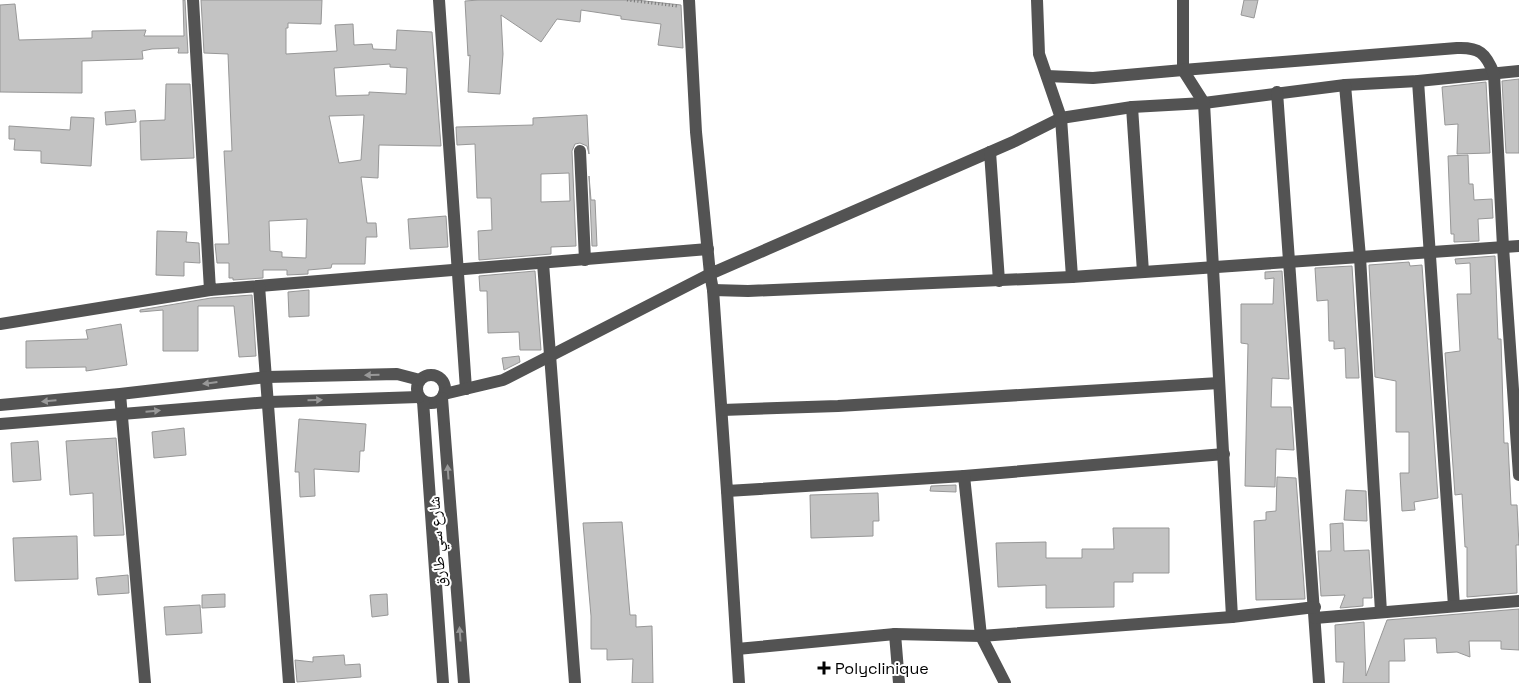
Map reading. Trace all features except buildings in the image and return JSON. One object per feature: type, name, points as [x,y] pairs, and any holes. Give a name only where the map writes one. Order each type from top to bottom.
[{"type":"street","points":[[193,0],[210,290]]},
{"type":"street","points":[[439,0],[456,270],[466,389]]},
{"type":"street","points":[[1037,0],[1039,54],[1061,118],[1072,277]]},
{"type":"street","points":[[1183,0],[1183,70],[1204,103],[1232,617]]},
{"type":"street","points":[[690,4],[696,132],[713,290],[739,683]]},
{"type":"street","points":[[1047,76],[1093,78],[1473,48],[1488,60],[1494,74],[1503,247],[1519,475]]},
{"type":"street","points":[[0,424],[269,402],[421,399],[431,404],[443,396],[503,380],[710,274],[990,152],[1061,118],[1132,107],[1204,103],[1277,92],[1345,85],[1418,81],[1519,71]]},
{"type":"street","points":[[1418,81],[1454,606]]},
{"type":"street","points":[[1345,85],[1360,257],[1382,612]]},
{"type":"street","points":[[1277,92],[1319,683]]},
{"type":"street","points":[[1132,107],[1143,272]]},
{"type":"street","points":[[580,151],[585,260]]},
{"type":"street","points":[[990,152],[999,281]]},
{"type":"street","points":[[713,290],[748,291],[999,281],[1519,246]]},
{"type":"street","points":[[0,324],[210,290],[708,249]]},
{"type":"street","points":[[543,263],[575,683]]},
{"type":"street","points":[[259,286],[289,683]]},
{"type":"street","points":[[0,405],[120,394],[267,377],[397,374],[420,380]]},
{"type":"street","points":[[421,399],[417,389],[420,380],[425,376],[437,376],[444,384],[443,396]]},
{"type":"street","points":[[722,410],[838,406],[1220,382]]},
{"type":"street","points":[[120,394],[145,683]]},
{"type":"street","name":"شارع سي طارق","points":[[443,396],[464,683]]},
{"type":"street","name":"شارع سي طارق","points":[[421,399],[443,683]]},
{"type":"street","points":[[727,491],[964,476],[1224,454]]},
{"type":"street","points":[[964,476],[980,636],[1005,683]]},
{"type":"street","points":[[737,649],[895,634],[980,636],[1232,617],[1315,612],[1382,612],[1519,601]]},
{"type":"street","points":[[895,634],[898,683]]},
{"type":"path","points":[[627,0],[690,4]]},
{"type":"place","name":"Polyclinique","points":[[824,668]]}]
